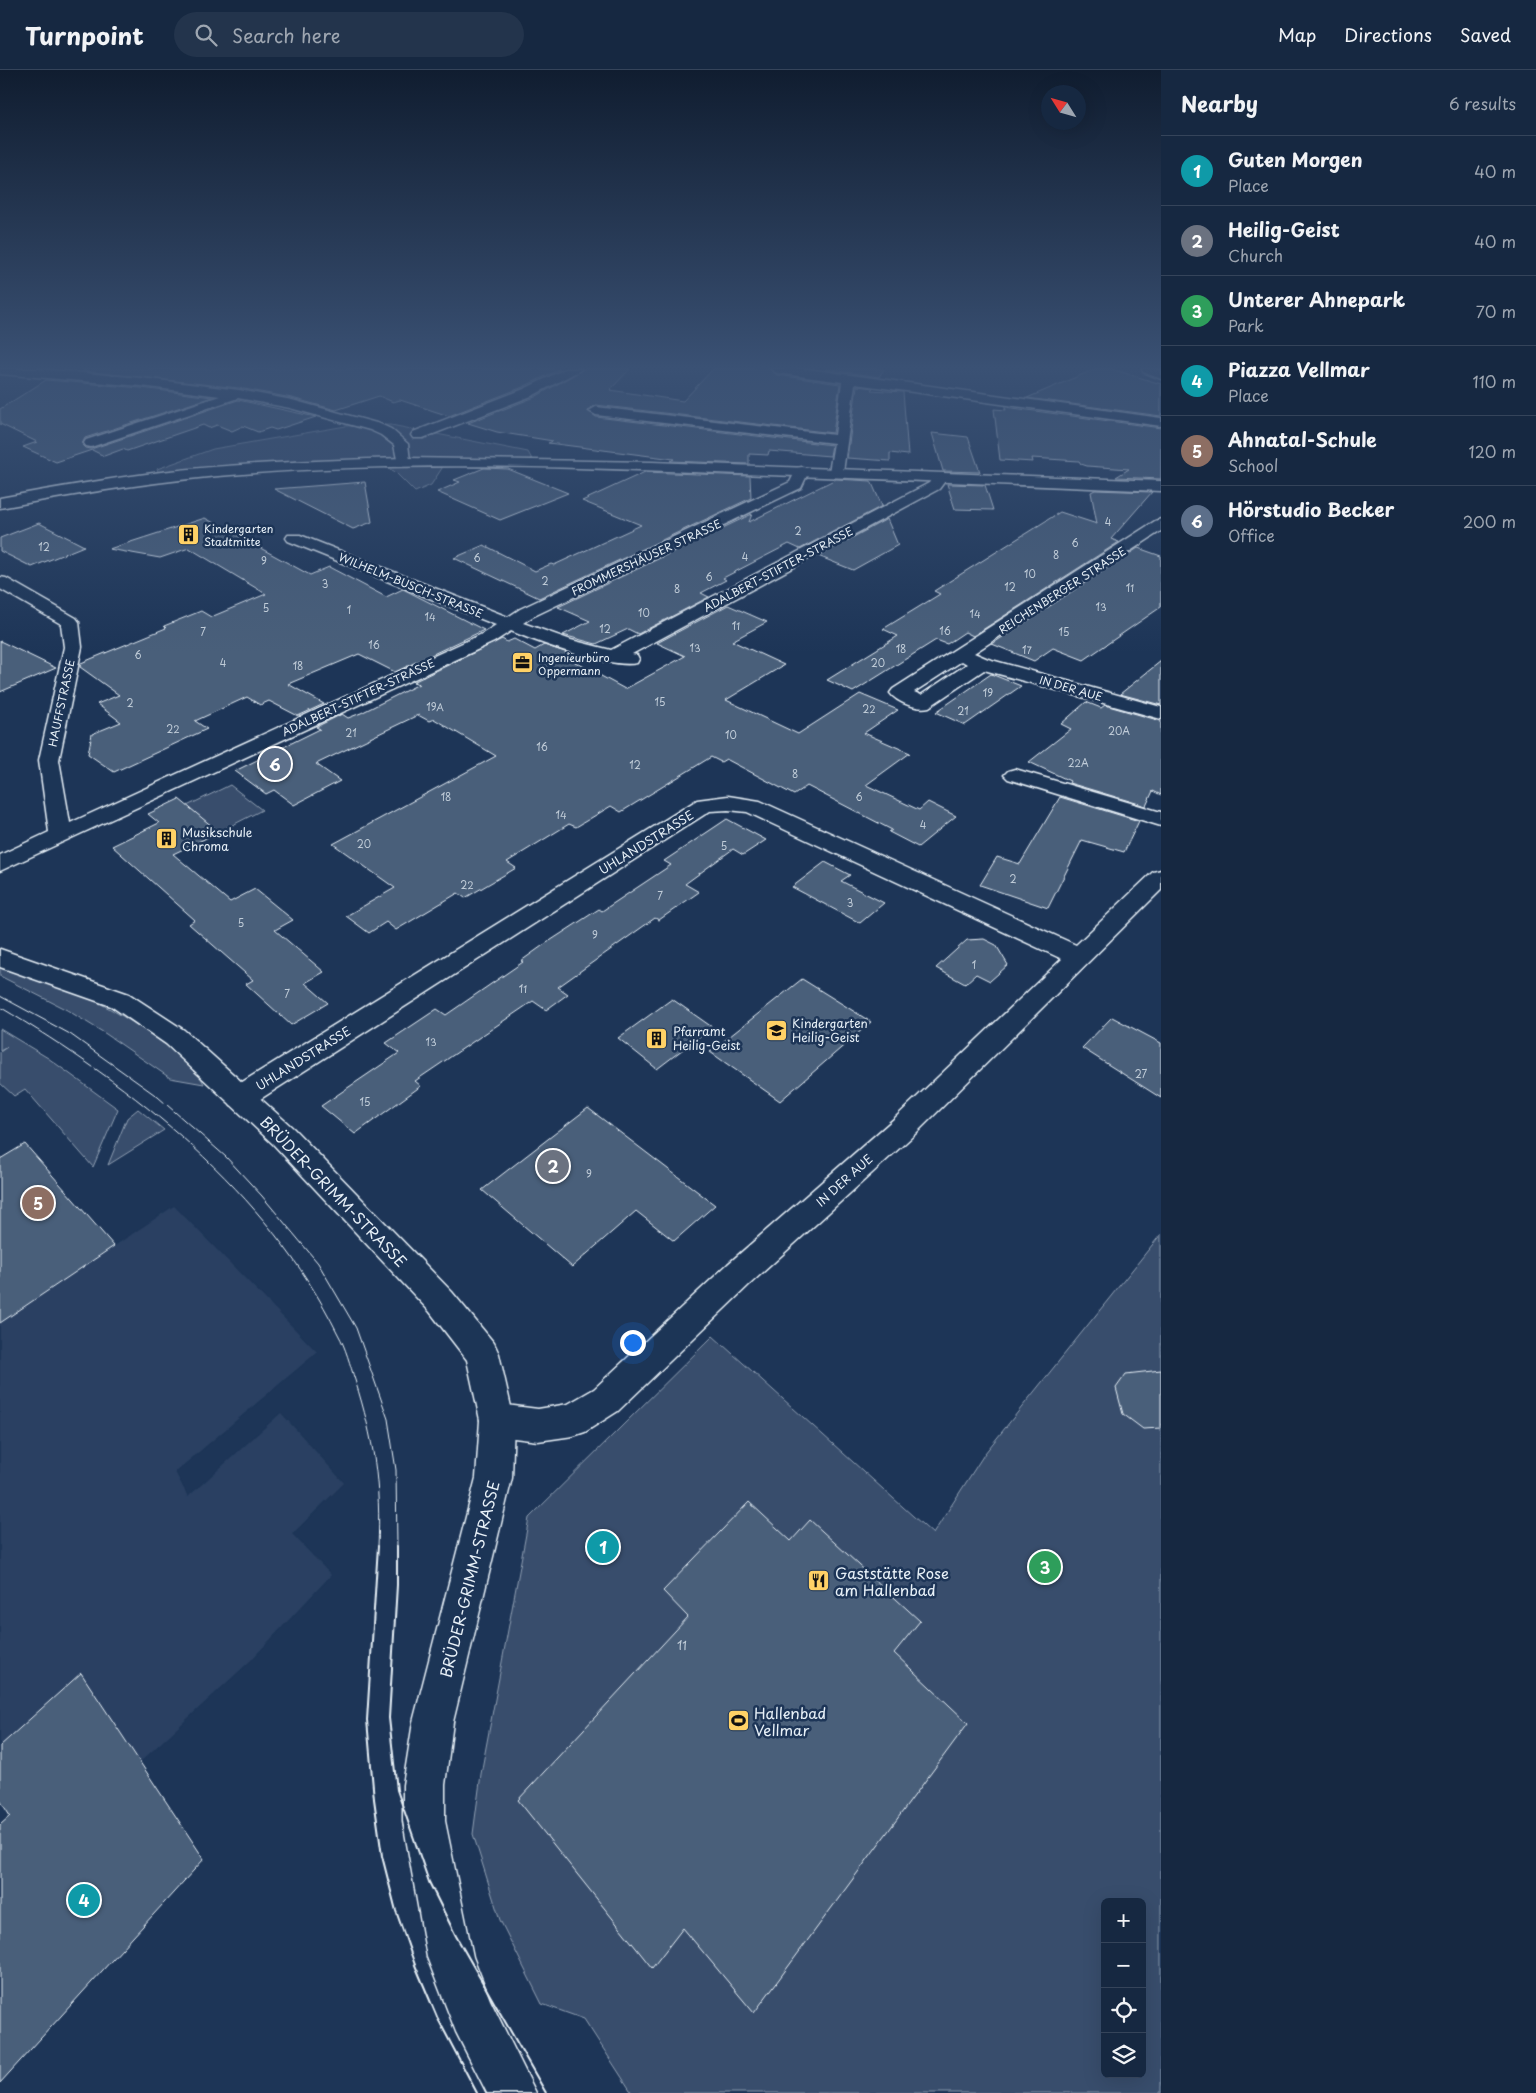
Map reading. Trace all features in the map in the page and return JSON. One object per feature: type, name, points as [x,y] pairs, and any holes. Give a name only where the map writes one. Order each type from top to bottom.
[{"type":"street","points":[[0,503],[60,490],[164,476],[365,463]]},
{"type":"street","points":[[546,463],[836,472],[1161,486]]},
{"type":"street","points":[[836,472],[838,463]]},
{"type":"street","name":"FROMMERSHÄUSER STRASSE","points":[[508,625],[532,611],[796,486],[802,471]]},
{"type":"street","name":"ADALBERT-STIFTER-STRASSE","points":[[612,657],[934,486],[940,476]]},
{"type":"street","name":"REICHENBERGER STRASSE","points":[[981,663],[922,703],[900,693],[962,655],[1161,524]]},
{"type":"street","name":"WILHELM-BUSCH-STRASSE","points":[[294,538],[462,604],[508,625]]},
{"type":"street","name":"HAUFFSTRASSE","points":[[0,582],[70,622],[73,647],[49,760],[62,835]]},
{"type":"street","points":[[508,625],[612,657],[637,660]]},
{"type":"street","name":"ADALBERT-STIFTER-STRASSE","points":[[0,864],[488,638],[508,625]]},
{"type":"street","points":[[962,655],[981,663]]},
{"type":"street","name":"IN DER AUE","points":[[981,663],[1161,713]]},
{"type":"street","points":[[1015,775],[1161,819]]},
{"type":"street","name":"UHLANDSTRASSE","points":[[241,1097],[706,805],[728,803],[752,806],[1080,957]]},
{"type":"street","name":"IN DER AUE","points":[[497,1420],[538,1425],[573,1420],[606,1400],[740,1274],[905,1126],[1161,877]]},
{"type":"street","name":"BRÜDER-GRIMM-STRASSE","points":[[0,958],[120,1000],[175,1037],[283,1136],[441,1302],[482,1354],[497,1420],[494,1478],[434,1722],[424,1785],[424,1821],[450,1957],[473,2015],[512,2093]]},
{"type":"shaded area","points":[[173,463],[534,463],[535,465],[444,465],[431,485],[415,492],[394,471],[379,465],[162,479],[157,469]]},
{"type":"shaded area","points":[[230,785],[262,810],[219,832],[187,806]]},
{"type":"shaded area","points":[[0,968],[72,991],[114,1011],[183,1058],[193,1067],[204,1084],[170,1078],[67,1010],[0,976]]},
{"type":"shaded area","points":[[0,1029],[48,1058],[118,1109],[93,1167],[25,1089],[14,1096],[0,1083],[0,1052],[7,1047],[0,1051]]},
{"type":"shaded area","points":[[138,1109],[164,1130],[108,1165],[127,1118]]},
{"type":"shaded area","points":[[174,1206],[317,1352],[175,1472],[188,1497],[281,1413],[344,1483],[292,1534],[331,1575],[250,1661],[140,1762],[81,1674],[0,1746],[0,1323]]},
{"type":"shaded area","name":"Hallenbad Vellmar","points":[[1161,1234],[1161,2093],[632,2093],[584,2019],[542,2004],[500,1920],[473,1834],[481,1774],[529,1518],[713,1336],[933,1534],[985,1453]]},
{"type":"building","points":[[941,463],[977,463],[980,472],[943,471]]},
{"type":"building","points":[[1161,463],[1161,479],[1116,477],[1129,469],[1081,464]]},
{"type":"building","points":[[484,468],[508,469],[568,493],[500,520],[437,492],[460,482],[454,480]]},
{"type":"building","points":[[645,472],[750,476],[751,498],[539,598],[454,558],[484,545],[535,571],[551,564],[554,565],[641,525],[582,501]]},
{"type":"building","points":[[836,479],[871,481],[882,506],[800,549],[789,544],[723,578],[726,580],[701,593],[709,597],[638,634],[628,629],[596,644],[563,635],[590,621],[558,607],[752,514],[749,522]]},
{"type":"building","points":[[365,482],[372,522],[353,529],[274,489]]},
{"type":"building","points":[[947,484],[985,485],[993,510],[955,509]]},
{"type":"building","points":[[1095,490],[1152,492],[1111,539],[1119,542],[973,636],[965,632],[947,644],[936,640],[853,692],[827,680],[898,636],[883,629],[940,594],[934,591],[1060,512],[1097,524],[1091,492]]},
{"type":"building","points":[[205,518],[310,575],[329,567],[386,597],[403,589],[484,630],[395,672],[359,654],[288,684],[324,704],[298,716],[269,701],[260,705],[247,697],[195,721],[207,729],[114,772],[88,754],[92,734],[121,722],[97,704],[119,695],[80,667],[81,663],[166,628],[164,626],[201,611],[211,617],[266,594],[189,548],[160,558],[109,549]]},
{"type":"building","points":[[887,519],[898,545],[853,570],[818,556]]},
{"type":"building","points":[[39,523],[84,546],[32,567],[0,551],[0,538]]},
{"type":"building","points":[[1138,548],[1161,556],[1161,607],[1084,660],[1053,648],[1034,661],[992,644]]},
{"type":"building","points":[[728,605],[767,622],[732,641],[784,665],[726,700],[798,734],[860,694],[898,710],[864,733],[910,753],[866,785],[919,810],[928,802],[956,816],[918,847],[889,832],[892,830],[807,786],[794,795],[726,759],[721,762],[711,757],[621,812],[611,806],[576,827],[569,824],[507,862],[516,868],[465,898],[458,893],[396,930],[386,922],[369,933],[346,916],[395,888],[333,844],[496,756],[434,719],[429,721],[418,715],[316,764],[340,781],[294,805],[274,790],[266,794],[235,771],[320,729],[316,727],[342,714],[348,718],[361,713],[419,684],[413,682],[502,639],[507,642],[514,639],[535,650],[544,645],[574,655],[568,658],[625,689],[685,656],[657,643]]},
{"type":"building","points":[[0,641],[56,668],[0,692]]},
{"type":"building","points":[[1161,661],[1161,705],[1120,694]]},
{"type":"building","points":[[991,674],[1021,686],[965,725],[936,712]]},
{"type":"building","points":[[1086,702],[1101,708],[1105,705],[1161,721],[1161,795],[1153,791],[1146,806],[1069,783],[1070,781],[1029,762],[1071,729],[1061,724]]},
{"type":"building","points":[[1060,797],[1139,821],[1124,852],[1082,840],[1048,908],[980,885],[997,857],[1020,864]]},
{"type":"building","points":[[179,799],[219,832],[173,854],[230,902],[255,889],[293,920],[275,930],[324,972],[305,983],[328,1003],[291,1025],[246,984],[253,980],[189,924],[195,920],[112,846],[159,823],[148,814]]},
{"type":"building","points":[[727,819],[766,840],[743,855],[733,849],[685,884],[699,892],[659,920],[655,918],[558,987],[568,994],[546,1010],[533,1001],[415,1081],[421,1086],[355,1134],[321,1106],[399,1053],[386,1043],[437,1009],[446,1015],[523,962],[521,961],[542,946],[599,909],[602,911],[671,865],[664,861]]},
{"type":"building","points":[[825,862],[850,875],[841,881],[884,903],[860,923],[792,887]]},
{"type":"building","points":[[984,939],[996,945],[1008,965],[990,981],[976,974],[965,984],[936,968],[967,940]]},
{"type":"building","points":[[802,979],[871,1022],[780,1101],[710,1052]]},
{"type":"building","name":"Pfarramt Heilig-Geist","points":[[672,999],[712,1027],[657,1069],[618,1038]]},
{"type":"building","points":[[1112,1017],[1161,1043],[1161,1098],[1082,1048]]},
{"type":"building","points":[[588,1108],[715,1205],[674,1241],[636,1211],[572,1267],[482,1190]]},
{"type":"building","points":[[25,1144],[114,1246],[0,1323],[0,1159]]},
{"type":"building","points":[[1161,1370],[1161,1428],[1143,1429],[1123,1414],[1116,1388],[1126,1374]]},
{"type":"building","name":"Hallenbad Vellmar","points":[[749,1502],[791,1541],[810,1520],[920,1621],[894,1653],[968,1723],[754,2013],[683,1928],[652,1968],[518,1800],[688,1617],[663,1591]]},
{"type":"building","points":[[81,1673],[204,1859],[0,2083],[0,1825],[10,1816],[0,1800],[0,1746]]},
{"type":"tram line","points":[[0,996],[70,1034],[158,1097],[226,1157],[262,1196],[318,1263],[356,1328],[388,1419],[396,1470],[397,1547]]},
{"type":"tram line","points":[[0,1007],[50,1038],[99,1072],[193,1146],[235,1188],[274,1233],[309,1282],[338,1334],[348,1357],[367,1423],[377,1482],[378,1547]]},
{"type":"tram line","points":[[378,1546],[367,1720],[374,1799],[382,1856],[396,1911],[415,1965],[437,2017],[477,2093]]},
{"type":"tram line","points":[[397,1547],[397,1585],[389,1718],[397,1790],[429,1882],[456,1936],[546,2093]]},
{"type":"place","name":"Kindergarten Stadtmitte","points":[[188,534]]},
{"type":"place","name":"Ingenieurbüro Oppermann","points":[[522,663]]},
{"type":"place","name":"Hörstudio Becker","points":[[275,764]]},
{"type":"place","name":"Musikschule Chroma","points":[[166,839]]},
{"type":"place","name":"Kindergarten Heilig-Geist","points":[[776,1030]]},
{"type":"place","name":"Pfarramt Heilig-Geist","points":[[657,1038]]},
{"type":"place","name":"Heilig-Geist","points":[[553,1166]]},
{"type":"place","name":"Ahnatal-Schule","points":[[38,1203]]},
{"type":"place","name":"Guten Morgen","points":[[603,1547]]},
{"type":"place","name":"Unterer Ahnepark","points":[[1045,1567]]},
{"type":"place","name":"Gaststätte Rose am Hallenbad","points":[[819,1581]]},
{"type":"place","name":"Hallenbad Vellmar","points":[[738,1721]]},
{"type":"place","name":"Piazza Vellmar","points":[[84,1900]]}]
